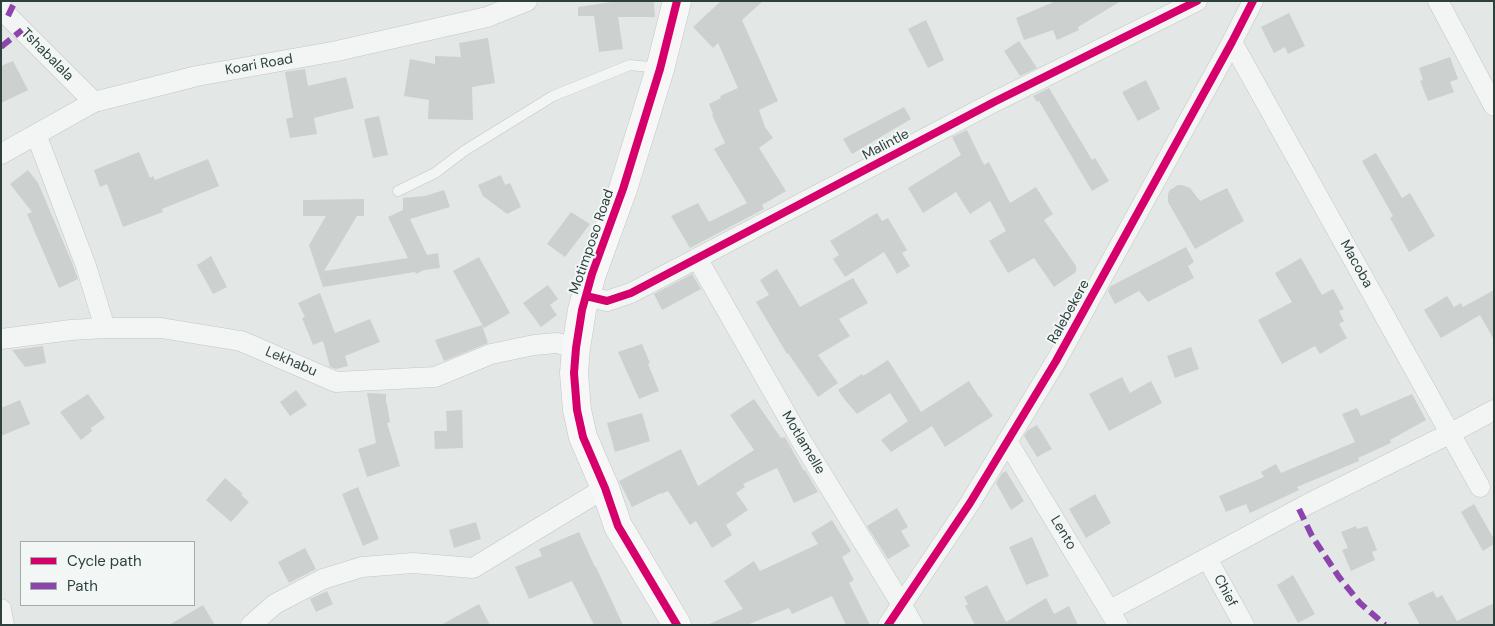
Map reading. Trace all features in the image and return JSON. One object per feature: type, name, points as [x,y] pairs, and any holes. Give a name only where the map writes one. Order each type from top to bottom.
[{"type":"street","name":"Koari Road","points":[[1,154],[94,102],[198,76],[337,51],[487,17],[527,1]]},
{"type":"street","name":"Motimposo Road","points":[[677,1],[660,69],[623,189],[592,274],[582,310],[574,374],[577,410],[583,437],[605,488],[618,526],[677,625]]},
{"type":"street","name":"Malintle","points":[[586,296],[607,301],[631,293],[994,102],[1197,1]]},
{"type":"street","name":"Ralebekere","points":[[888,625],[970,503],[1056,361],[1253,1]]},
{"type":"street","points":[[1438,1],[1494,106]]},
{"type":"street","name":"Tshabalala","points":[[1,6],[8,16],[94,102]]},
{"type":"street","name":"Macoba","points":[[1232,42],[1480,487]]},
{"type":"street","points":[[36,134],[86,266],[105,328]]},
{"type":"street","name":"Motlamelle","points":[[697,258],[802,442],[913,625]]},
{"type":"street","name":"Lekhabu","points":[[1,339],[71,330],[161,328],[242,341],[336,382],[435,377],[491,354],[534,345],[557,343],[576,348]]},
{"type":"street","points":[[1114,618],[1207,558],[1308,504],[1451,434],[1494,410]]},
{"type":"street","name":"Lento","points":[[1007,440],[1114,618]]},
{"type":"street","points":[[251,625],[275,604],[322,579],[362,567],[413,563],[473,568],[605,488]]},
{"type":"street","name":"Chief","points":[[1207,558],[1244,625]]},
{"type":"street","points":[[1,609],[4,625]]},
{"type":"lane","points":[[398,191],[435,173],[464,151],[553,96],[630,65],[660,69]]},
{"type":"building","points":[[618,1],[654,2],[655,17],[618,17],[623,49],[599,52],[594,16],[578,16],[578,7]]},
{"type":"building","points":[[721,1],[763,1],[742,20],[778,101],[759,110],[765,127],[773,138],[759,148],[786,191],[762,205],[764,209],[690,248],[671,216],[698,203],[709,222],[747,203],[714,149],[725,143],[709,104],[721,98],[720,96],[738,88],[718,43],[713,48],[693,27]]},
{"type":"building","points":[[1056,1],[1121,1],[1078,27],[1079,30],[1057,40],[1053,30],[1024,40],[1016,18]]},
{"type":"building","points":[[1289,13],[1305,46],[1288,54],[1285,47],[1274,53],[1261,27]]},
{"type":"building","points":[[926,20],[944,60],[928,68],[908,29]]},
{"type":"building","points":[[488,38],[495,83],[472,87],[473,120],[428,119],[429,100],[404,96],[410,59],[435,64],[435,56],[461,57],[459,43]]},
{"type":"building","points":[[1019,41],[1037,68],[1020,76],[1004,51]]},
{"type":"building","points":[[1450,57],[1458,79],[1450,82],[1454,92],[1428,101],[1420,81],[1423,80],[1419,68]]},
{"type":"building","points":[[13,61],[28,90],[1,103],[1,66]]},
{"type":"building","points":[[305,69],[308,86],[346,77],[354,108],[314,118],[317,134],[290,138],[286,119],[293,117],[285,72]]},
{"type":"building","points":[[1146,80],[1160,109],[1138,121],[1122,92]]},
{"type":"building","points":[[1049,88],[1092,160],[1095,158],[1109,181],[1092,191],[1039,101],[1037,102],[1033,96]]},
{"type":"building","points":[[904,107],[911,119],[852,154],[843,139]]},
{"type":"building","points":[[379,116],[388,155],[373,158],[364,119]]},
{"type":"building","points":[[967,130],[984,165],[989,162],[1010,203],[1036,187],[1053,214],[1044,220],[1076,266],[1076,272],[1054,287],[1034,258],[1008,273],[989,241],[1006,231],[990,201],[970,214],[956,192],[923,213],[908,188],[961,155],[952,137]]},
{"type":"building","points":[[139,152],[150,178],[153,176],[155,180],[208,159],[219,186],[162,209],[163,212],[123,227],[107,184],[100,187],[94,170]]},
{"type":"building","points":[[1376,153],[1402,198],[1410,193],[1435,236],[1409,252],[1390,218],[1393,216],[1362,161]]},
{"type":"building","points":[[28,170],[38,183],[78,279],[59,288],[27,214],[32,212],[10,184]]},
{"type":"building","points":[[501,175],[505,185],[510,183],[521,207],[507,214],[483,196],[478,185]]},
{"type":"building","points":[[1178,185],[1190,188],[1200,201],[1227,188],[1244,221],[1195,249],[1168,202],[1170,190]]},
{"type":"building","points":[[444,190],[450,207],[410,219],[427,255],[438,253],[440,268],[424,270],[416,274],[415,272],[323,287],[309,245],[326,216],[303,216],[303,200],[364,199],[364,216],[357,216],[324,271],[408,258],[388,217],[403,210],[403,198],[425,196]]},
{"type":"building","points":[[571,212],[590,224],[565,257],[547,244]]},
{"type":"building","points":[[877,213],[882,221],[888,218],[907,250],[902,253],[910,266],[897,274],[884,252],[845,277],[833,259],[839,255],[830,241]]},
{"type":"building","points":[[1186,247],[1194,262],[1188,266],[1194,278],[1148,302],[1139,291],[1115,304],[1108,291],[1111,286]]},
{"type":"building","points":[[211,256],[227,287],[213,294],[197,265]]},
{"type":"building","points":[[479,257],[510,313],[484,328],[453,271]]},
{"type":"building","points":[[1301,258],[1322,295],[1333,289],[1344,309],[1339,311],[1344,321],[1339,324],[1347,338],[1320,354],[1315,346],[1282,364],[1258,320],[1292,302],[1275,273]]},
{"type":"building","points":[[777,269],[800,307],[853,278],[868,303],[839,319],[850,336],[818,355],[838,383],[818,397],[787,354],[756,302],[769,295],[760,280]]},
{"type":"building","points":[[692,274],[701,289],[662,310],[654,294]]},
{"type":"building","points":[[548,285],[558,299],[550,305],[557,315],[541,327],[523,303]]},
{"type":"building","points":[[1494,290],[1494,340],[1480,315],[1441,338],[1424,310],[1447,296],[1454,307],[1461,303],[1463,307]]},
{"type":"building","points":[[320,293],[335,333],[370,319],[380,342],[345,356],[348,366],[336,369],[330,367],[323,341],[313,345],[302,318],[305,317],[298,303]]},
{"type":"building","points":[[482,325],[488,343],[444,361],[435,340]]},
{"type":"building","points":[[642,344],[659,391],[639,399],[618,352]]},
{"type":"building","points":[[43,346],[46,363],[25,367],[12,350]]},
{"type":"building","points":[[1191,347],[1199,369],[1175,378],[1167,356]]},
{"type":"building","points":[[888,360],[921,412],[969,381],[993,416],[945,447],[932,426],[891,452],[881,440],[908,421],[890,393],[857,414],[838,390]]},
{"type":"building","points":[[1122,377],[1130,393],[1151,381],[1162,403],[1109,431],[1089,394]]},
{"type":"building","points":[[296,390],[307,405],[290,416],[280,402]]},
{"type":"building","points":[[367,393],[386,394],[390,422],[387,423],[400,466],[367,477],[358,449],[376,443]]},
{"type":"building","points":[[88,394],[105,418],[91,428],[92,431],[81,440],[60,412]]},
{"type":"building","points":[[1412,394],[1426,420],[1390,440],[1391,443],[1358,458],[1359,461],[1297,487],[1299,490],[1250,513],[1246,504],[1226,512],[1219,496],[1264,477],[1261,472],[1276,464],[1281,473],[1355,442],[1342,414],[1357,408],[1361,416]]},
{"type":"building","points":[[754,399],[781,438],[785,437],[818,492],[794,503],[777,468],[743,484],[745,487],[736,493],[748,510],[726,525],[732,535],[712,548],[696,521],[690,525],[668,491],[632,507],[619,481],[681,449],[698,486],[754,450],[730,415]]},
{"type":"building","points":[[20,400],[30,424],[1,436],[1,408]]},
{"type":"building","points":[[462,410],[463,448],[435,449],[434,431],[447,431],[446,411]]},
{"type":"building","points":[[642,413],[650,441],[615,452],[607,423]]},
{"type":"building","points":[[1037,425],[1052,449],[1037,457],[1024,436],[1028,430]]},
{"type":"building","points":[[1006,471],[1024,501],[1011,510],[996,483],[1002,473]]},
{"type":"building","points":[[225,478],[249,502],[231,522],[206,500]]},
{"type":"building","points":[[358,487],[379,539],[363,546],[342,494]]},
{"type":"building","points":[[1095,494],[1111,523],[1086,538],[1069,509]]},
{"type":"building","points":[[1474,504],[1494,539],[1494,544],[1483,551],[1461,512]]},
{"type":"building","points":[[897,508],[908,527],[901,531],[910,546],[888,559],[867,526]]},
{"type":"building","points":[[832,520],[851,551],[842,557],[854,580],[849,583],[870,625],[846,625],[832,596],[792,614],[789,608],[747,625],[707,625],[743,609],[724,581],[754,561],[760,571],[818,544],[811,533]]},
{"type":"building","points":[[476,522],[481,539],[454,548],[449,530]]},
{"type":"building","points":[[1356,526],[1357,529],[1367,526],[1377,550],[1372,552],[1375,560],[1351,571],[1342,550],[1348,548],[1341,532]]},
{"type":"building","points":[[579,532],[623,625],[594,625],[572,581],[529,599],[515,567],[542,556],[539,549]]},
{"type":"building","points":[[1032,537],[1049,576],[1026,585],[1009,547]]},
{"type":"building","points":[[305,548],[316,569],[289,583],[278,562]]},
{"type":"building","points":[[1293,575],[1315,614],[1298,623],[1277,585]]},
{"type":"building","points":[[987,585],[1006,622],[1046,598],[1054,614],[1069,606],[1078,625],[975,625],[965,606],[968,604],[964,597]]},
{"type":"building","points":[[327,591],[333,604],[316,612],[310,599]]},
{"type":"building","points":[[1433,591],[1437,598],[1442,595],[1457,621],[1494,603],[1494,625],[1420,625],[1408,603]]},
{"type":"building","points":[[479,604],[490,625],[441,625]]},
{"type":"building","points":[[203,605],[215,625],[169,625]]},
{"type":"marked path","points":[[8,16],[15,1]]},
{"type":"marked path","points":[[1,47],[22,30]]},
{"type":"marked path","points":[[1299,509],[1312,536],[1339,577],[1360,603],[1385,625]]},
{"type":"cycle path","points":[[677,1],[660,69],[623,189],[592,274],[582,310],[574,373],[577,410],[583,437],[605,488],[618,526],[677,625]]},
{"type":"cycle path","points":[[586,296],[607,301],[631,293],[994,102],[1197,1]]},
{"type":"cycle path","points":[[888,625],[970,503],[1056,361],[1253,1]]}]
